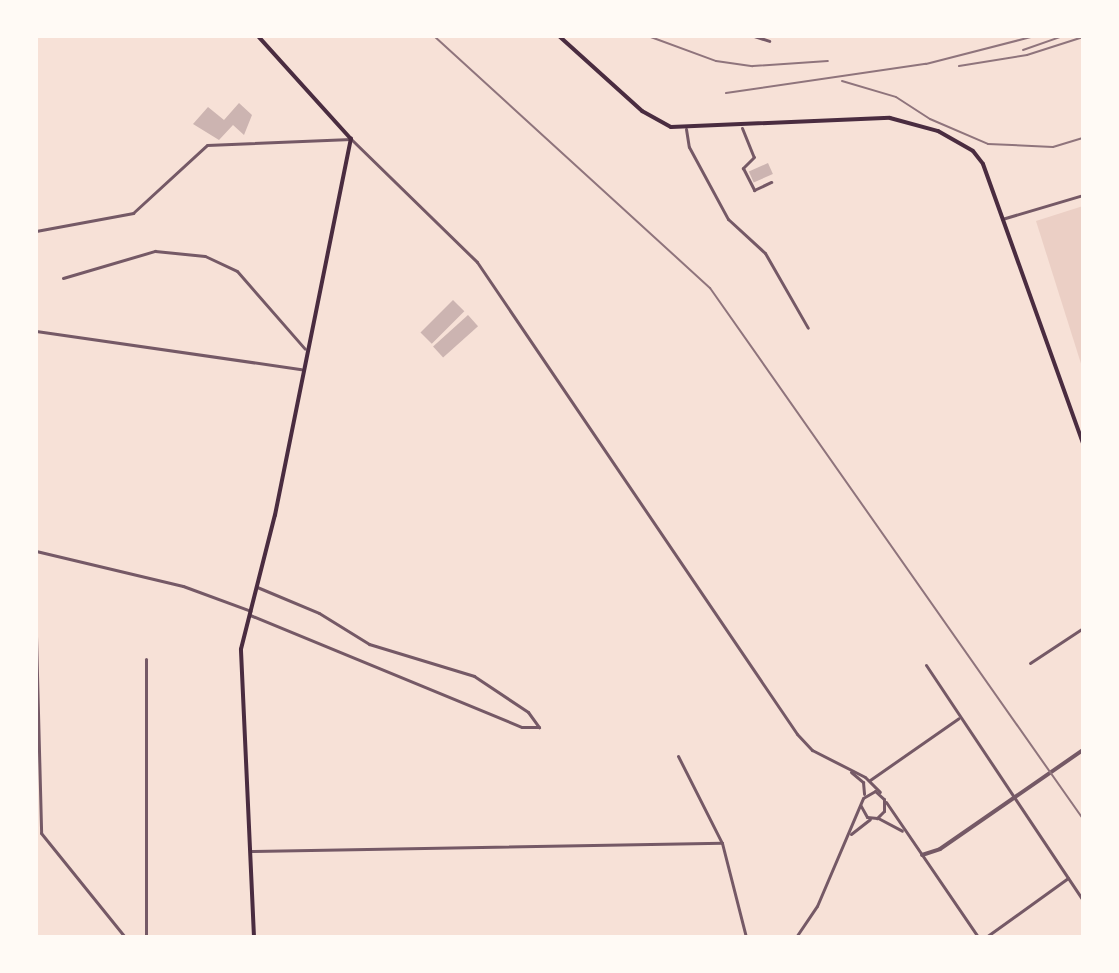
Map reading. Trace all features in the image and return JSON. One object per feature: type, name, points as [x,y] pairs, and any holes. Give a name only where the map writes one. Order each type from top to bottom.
[{"type":"main road","points":[[254,937],[241,649],[257,587],[351,139],[258,36]]},
{"type":"main road","points":[[559,36],[656,121],[686,129],[890,118],[911,122],[973,151],[1002,219],[1083,444]]},
{"type":"street","points":[[754,36],[769,41]]},
{"type":"street","points":[[742,128],[754,157],[743,168],[754,190],[771,182]]},
{"type":"street","points":[[686,129],[689,147],[728,219],[765,253],[808,328]]},
{"type":"street","points":[[36,231],[133,213],[207,145],[351,139],[477,262],[797,734],[812,750],[869,780],[880,792],[905,834],[978,937]]},
{"type":"street","points":[[1002,219],[1083,195]]},
{"type":"street","points":[[63,278],[155,251],[205,256],[237,271],[305,349]]},
{"type":"street","points":[[36,331],[301,369]]},
{"type":"street","points":[[36,551],[183,586],[507,722],[539,727],[528,712],[474,676],[369,644],[319,613],[257,587]]},
{"type":"street","points":[[1030,663],[1083,628]]},
{"type":"street","points":[[36,636],[41,833],[125,937]]},
{"type":"street","points":[[146,659],[146,937]]},
{"type":"street","points":[[926,665],[1083,900]]},
{"type":"street","points":[[869,780],[959,718]]},
{"type":"street","points":[[922,855],[1013,799],[1083,750]]},
{"type":"street","points":[[678,756],[722,843],[746,937]]},
{"type":"street","points":[[796,937],[817,906],[861,806],[863,782],[845,767]]},
{"type":"street","points":[[863,798],[869,791],[880,792]]},
{"type":"street","points":[[848,837],[884,811],[884,799]]},
{"type":"street","points":[[861,806],[870,819]]},
{"type":"street","points":[[877,818],[905,834]]},
{"type":"street","points":[[251,851],[722,843]]},
{"type":"street","points":[[986,937],[1068,878]]},
{"type":"shaded area","points":[[1083,206],[1083,370],[1036,221]]},
{"type":"building","points":[[239,103],[252,115],[244,135],[233,125],[219,140],[193,124],[208,107],[224,120]]},
{"type":"building","points":[[768,163],[773,174],[754,183],[749,172]]},
{"type":"building","points":[[453,300],[464,311],[432,344],[420,333]]},
{"type":"building","points":[[468,315],[478,326],[443,358],[433,346]]},
{"type":"railway","points":[[434,36],[710,288],[1083,819]]},
{"type":"railway","points":[[648,36],[716,61],[753,66],[828,61]]},
{"type":"railway","points":[[726,93],[926,64],[1035,36]]},
{"type":"railway","points":[[1023,50],[1063,36]]},
{"type":"railway","points":[[959,66],[1027,55],[1083,37]]},
{"type":"railway","points":[[842,81],[896,97],[930,119],[988,144],[1053,147],[1083,138]]}]
